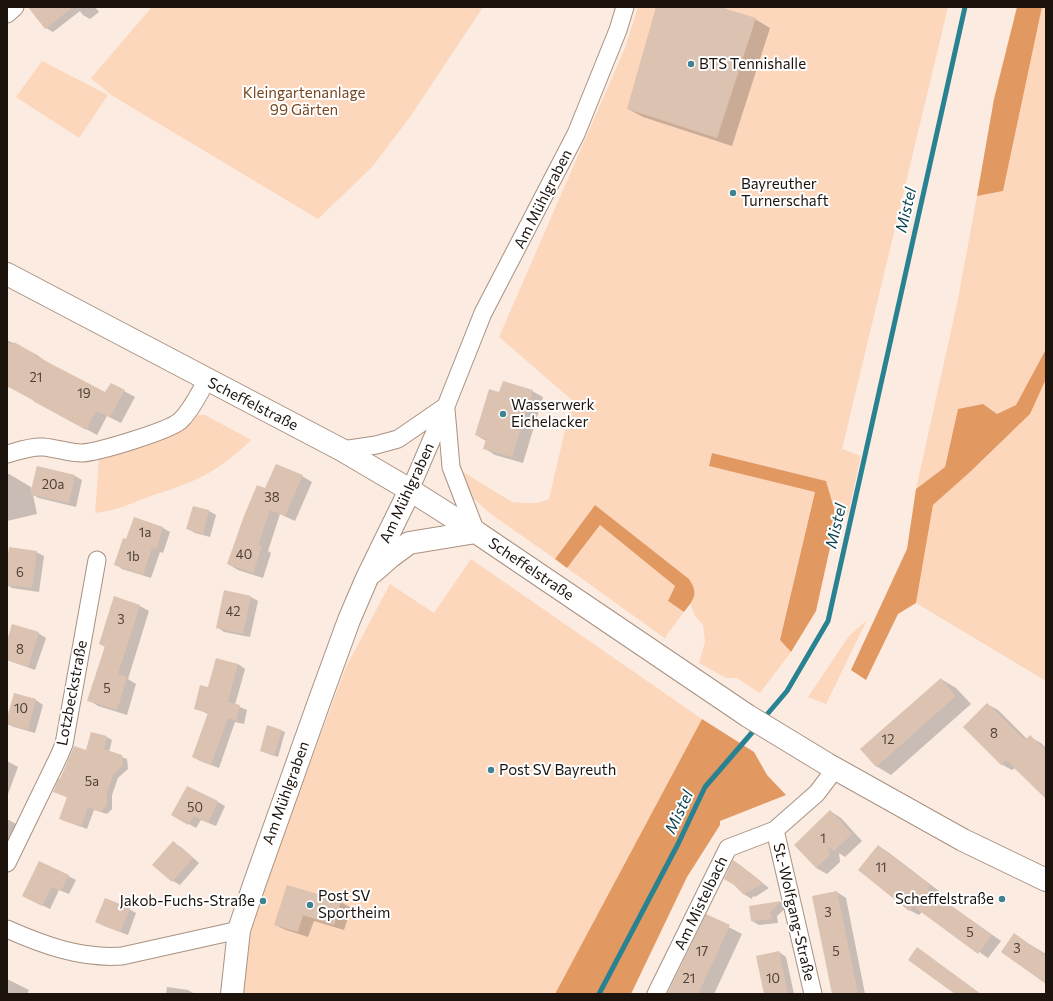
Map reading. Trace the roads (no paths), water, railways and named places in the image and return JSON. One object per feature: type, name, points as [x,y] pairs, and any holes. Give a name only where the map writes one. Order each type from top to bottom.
[{"type":"main road","name":"Scheffelstraße","points":[[7,274],[342,450],[410,490],[476,532],[748,716],[835,769],[963,840],[1046,880]]},
{"type":"main road","name":"Am Mühlgraben","points":[[232,994],[239,930],[254,885],[330,672],[366,578],[410,490]]},
{"type":"main road","points":[[366,578],[390,557],[409,544],[476,532]]},
{"type":"street","points":[[7,14],[15,7]]},
{"type":"street","name":"Am Mühlgraben","points":[[410,490],[446,406],[483,313],[576,134],[618,30],[625,7]]},
{"type":"street","points":[[7,454],[43,447],[70,452],[93,451],[156,432],[172,426],[189,411],[207,380]]},
{"type":"street","points":[[342,450],[376,445],[398,438],[446,406],[451,467],[476,532]]},
{"type":"street","name":"Lotzbeckstraße","points":[[7,863],[60,756],[64,744],[97,560]]},
{"type":"street","name":"Am Mistelbach","points":[[656,994],[728,848],[775,830],[817,793],[835,769]]},
{"type":"street","name":"St.-Wolfgang-Straße","points":[[775,830],[813,994]]},
{"type":"street","points":[[7,929],[50,946],[91,956],[108,957],[122,956],[239,930]]},
{"type":"waterway","name":"Mistel","points":[[764,718],[787,691],[828,621],[965,7]]},
{"type":"waterway","name":"Mistel","points":[[599,994],[678,844],[705,787],[756,728]]},
{"type":"place","name":"BTS Tennishalle","points":[[691,64]]},
{"type":"place","name":"Bayreuther Turnerschaft","points":[[733,193]]},
{"type":"place","name":"Wasserwerk Eichelacker","points":[[503,414]]},
{"type":"place","name":"Post SV Bayreuth","points":[[491,770]]},
{"type":"place","name":"Scheffelstraße","points":[[1002,899]]},
{"type":"place","name":"Jakob-Fuchs-Straße","points":[[263,901]]},
{"type":"place","name":"Post SV Sportheim","points":[[310,905]]},
{"type":"park label","name":"Kleingartenanlage 99 Gärten","points":[[304,102]]}]
